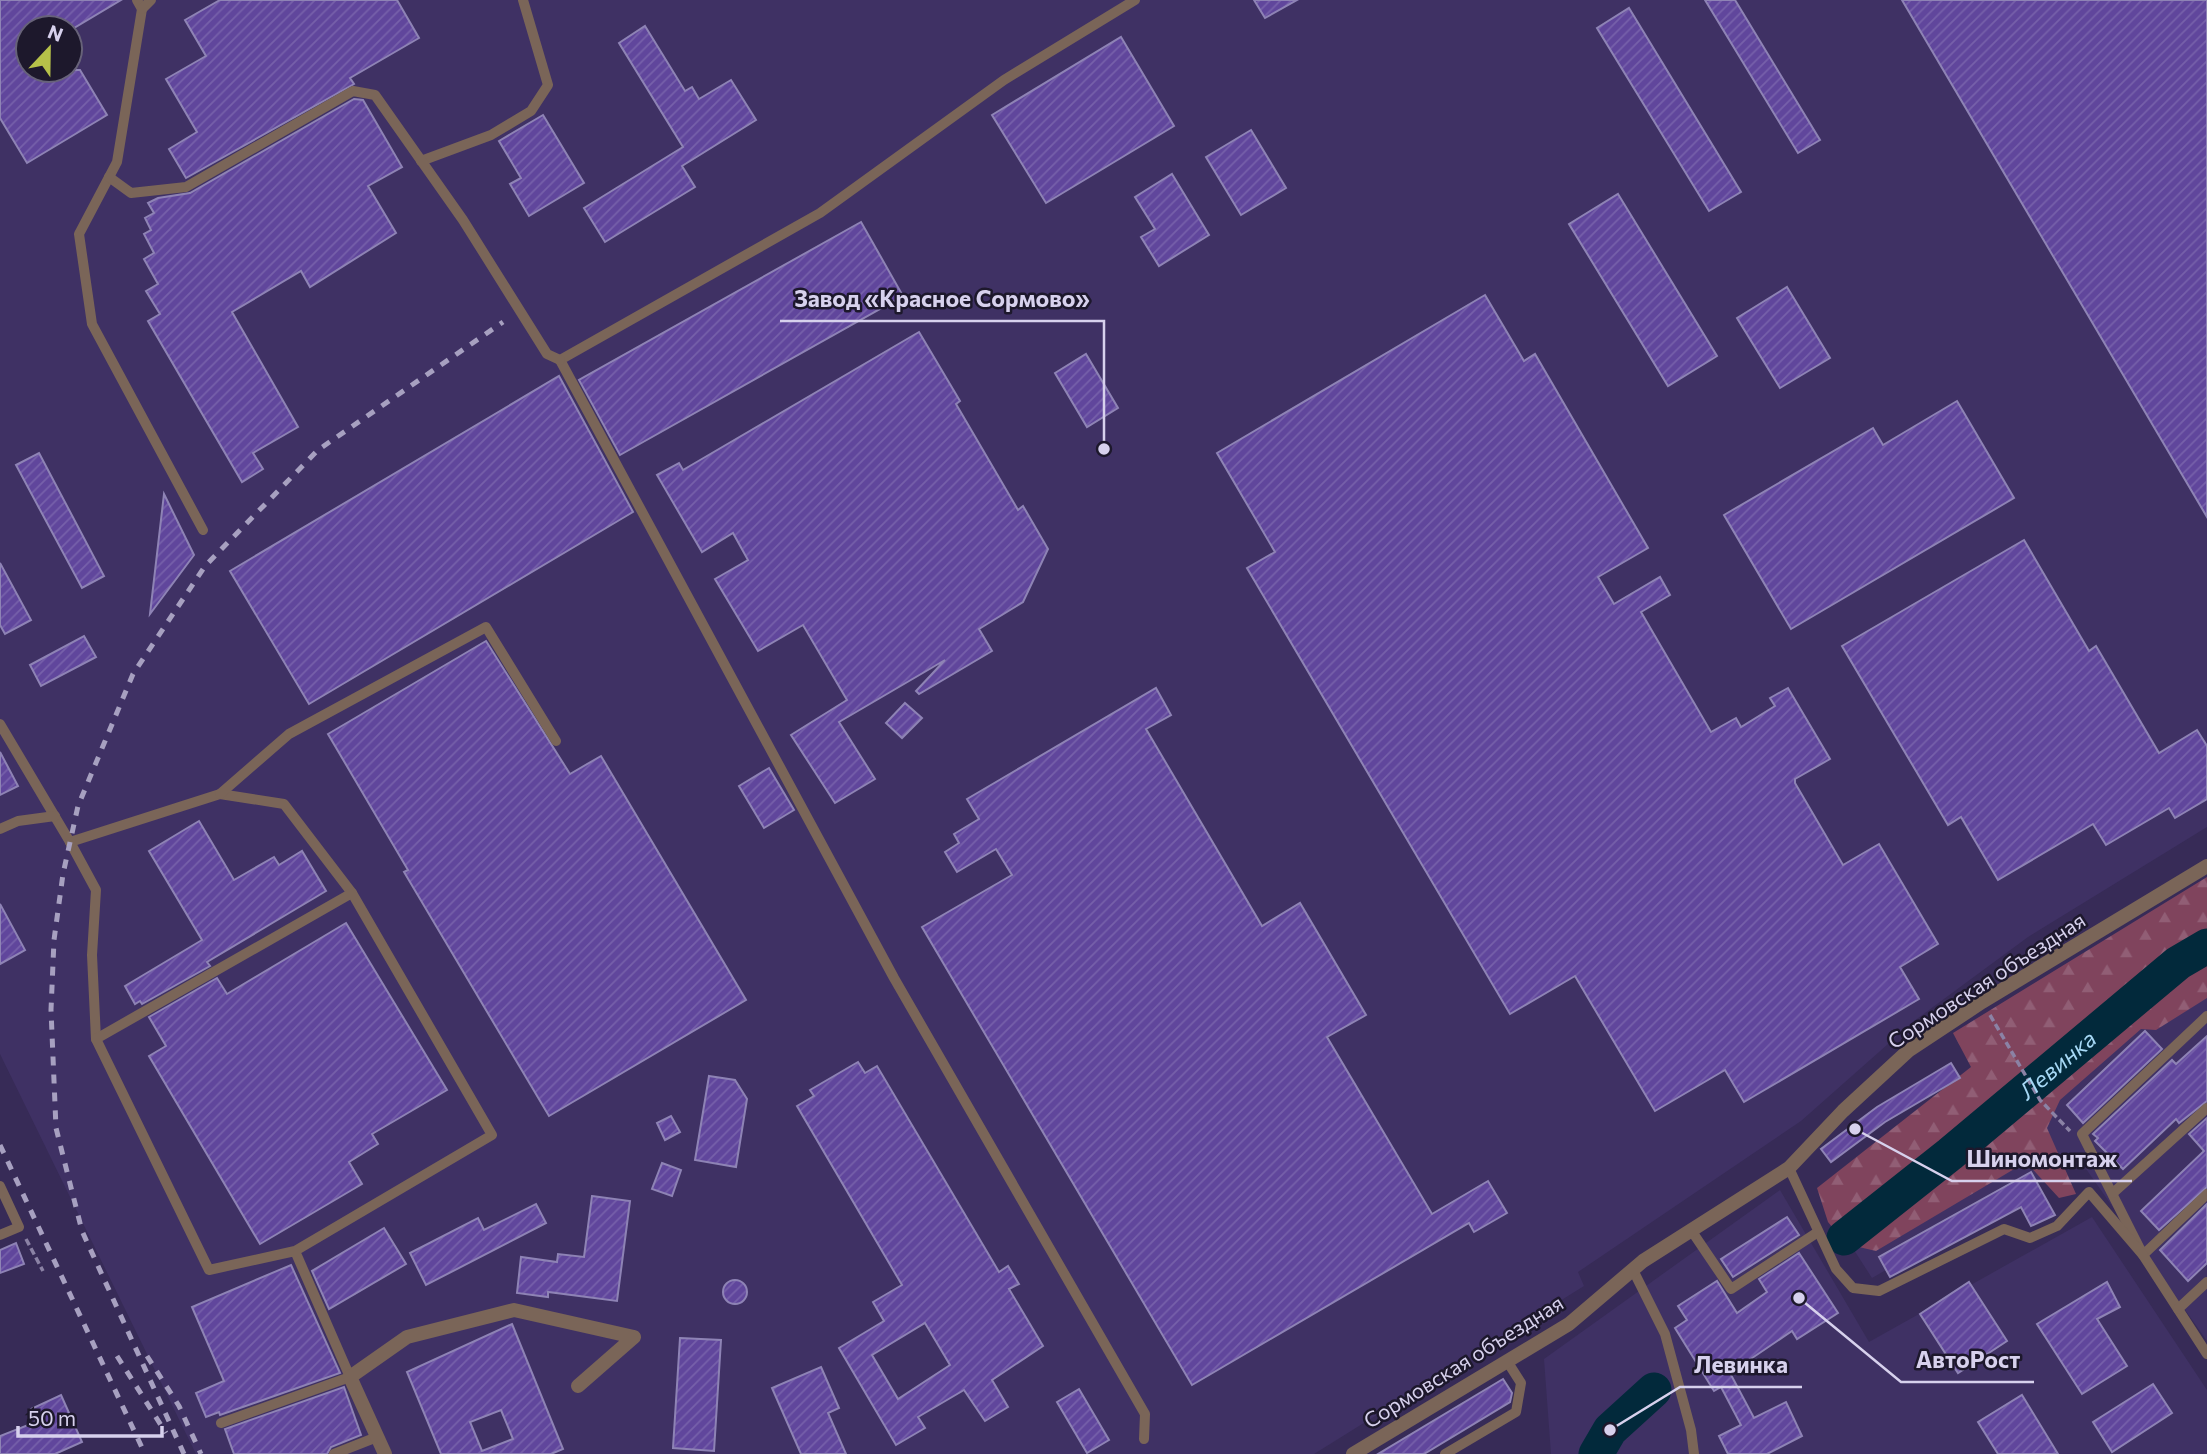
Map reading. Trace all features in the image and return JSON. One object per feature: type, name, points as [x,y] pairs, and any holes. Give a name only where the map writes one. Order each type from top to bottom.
[{"type":"street","name":"Сормовская объездная","points":[[1353,1454],[1569,1324],[1633,1270],[1789,1168],[1843,1111],[1908,1051],[1982,1002],[2207,866]]},
{"type":"street","points":[[385,1454],[350,1377],[407,1337],[514,1310],[634,1337],[578,1386]]},
{"type":"lane","points":[[152,0],[139,4],[117,162],[79,234],[92,324],[203,530]]},
{"type":"lane","points":[[421,161],[491,135],[531,111],[548,85],[523,0]]},
{"type":"lane","points":[[560,360],[820,213],[1004,80],[1135,0]]},
{"type":"lane","points":[[109,177],[131,193],[186,187],[352,91],[374,95],[463,220],[547,354],[560,360],[894,978],[1145,1413],[1144,1438]]},
{"type":"lane","points":[[70,842],[220,794],[289,734],[486,627],[556,741]]},
{"type":"lane","points":[[0,724],[96,890],[92,955],[96,1040],[209,1270],[295,1251],[492,1135],[352,893],[284,804],[220,794]]},
{"type":"lane","points":[[0,829],[18,821],[55,816]]},
{"type":"lane","points":[[96,1040],[352,893]]},
{"type":"lane","points":[[2143,1255],[2082,1134],[2207,1016]]},
{"type":"lane","points":[[2113,1193],[2207,1108]]},
{"type":"lane","points":[[1789,1168],[1836,1269],[1853,1288],[1878,1292],[2004,1229],[2031,1238],[2057,1226],[2090,1192],[2143,1255],[2207,1354]]},
{"type":"lane","points":[[0,1186],[19,1227],[0,1235]]},
{"type":"lane","points":[[2143,1255],[2207,1194]]},
{"type":"lane","points":[[1691,1230],[1731,1289],[1818,1232]]},
{"type":"lane","points":[[221,1423],[350,1377],[295,1251]]},
{"type":"lane","points":[[1633,1270],[1665,1334],[1691,1430],[1694,1454]]},
{"type":"lane","points":[[2178,1309],[2207,1282]]},
{"type":"lane","points":[[1445,1454],[1516,1412],[1521,1384],[1507,1360]]},
{"type":"lane","points":[[334,1454],[377,1437]]},
{"type":"path","points":[[1982,1002],[2040,1100],[2067,1130],[2082,1134]]},
{"type":"path","points":[[19,1227],[43,1271]]},
{"type":"shaded area","points":[[0,0],[2207,0],[2207,827],[2028,937],[1914,1021],[1801,1121],[1578,1272],[1584,1286],[1314,1454],[196,1454],[0,1054]]},
{"type":"shaded area","points":[[2207,968],[2207,1341],[2079,1159],[1872,1278],[1852,1247],[2182,974]]},
{"type":"shaded area","points":[[1780,1190],[1869,1342],[2092,1217],[2207,1390],[2207,1454],[1551,1454],[1544,1359]]},
{"type":"green space","points":[[2207,877],[2207,998],[2156,1030],[2141,1029],[2060,1100],[2047,1128],[2076,1194],[2059,1198],[2026,1162],[1876,1251],[1846,1244],[1828,1222],[1817,1188],[1971,1067],[1953,1033]]},
{"type":"building","points":[[0,0],[121,0],[84,22],[84,14],[14,14],[14,84],[84,84],[84,77],[107,115],[27,163],[0,118]]},
{"type":"building","points":[[220,0],[397,0],[419,38],[350,78],[354,84],[186,178],[169,149],[197,132],[166,79],[206,56],[185,20]]},
{"type":"building","points":[[1254,0],[1297,0],[1265,18]]},
{"type":"building","points":[[1705,0],[1735,0],[1820,140],[1798,153]]},
{"type":"building","points":[[1902,0],[2207,0],[2207,517]]},
{"type":"building","points":[[1629,8],[1741,192],[1709,211],[1597,28]]},
{"type":"building","points":[[645,26],[685,91],[692,87],[699,99],[731,80],[756,120],[682,166],[695,187],[605,242],[584,208],[683,147],[619,43]]},
{"type":"building","points":[[1121,37],[1174,126],[1046,203],[992,115]]},
{"type":"building","points":[[354,99],[363,100],[402,167],[368,186],[396,233],[310,287],[301,271],[232,312],[298,427],[253,453],[263,469],[242,482],[148,321],[160,314],[146,291],[158,284],[144,259],[154,253],[144,234],[151,230],[145,218],[154,213],[148,203],[158,198],[190,193]]},
{"type":"building","points":[[543,115],[584,183],[529,216],[510,184],[521,178],[499,141]]},
{"type":"building","points":[[1251,130],[1286,188],[1241,215],[1206,157]]},
{"type":"building","points":[[1172,174],[1209,235],[1159,266],[1141,237],[1155,229],[1135,197]]},
{"type":"building","points":[[1618,194],[1717,356],[1668,386],[1569,224]]},
{"type":"building","points":[[861,222],[903,296],[620,455],[579,380]]},
{"type":"building","points":[[1787,287],[1830,358],[1780,388],[1737,318]]},
{"type":"building","points":[[1485,295],[1524,361],[1535,354],[1648,548],[1598,577],[1614,604],[1660,577],[1670,595],[1641,612],[1711,732],[1736,718],[1741,727],[1775,706],[1770,698],[1788,688],[1830,759],[1795,779],[1795,783],[1843,865],[1879,844],[1938,944],[1900,967],[1919,999],[1744,1102],[1725,1070],[1655,1111],[1575,976],[1510,1014],[1247,568],[1275,552],[1217,453]]},
{"type":"building","points":[[919,332],[960,401],[956,404],[1018,510],[1023,506],[1048,549],[1023,602],[979,629],[992,651],[919,694],[916,691],[945,660],[839,722],[875,779],[835,803],[791,735],[847,700],[803,625],[758,651],[715,579],[748,560],[733,533],[702,552],[657,475],[679,463],[683,470]]},
{"type":"building","points":[[1086,354],[1118,408],[1087,427],[1055,373]]},
{"type":"building","points":[[559,376],[633,512],[309,704],[230,571]]},
{"type":"building","points":[[1957,401],[2014,498],[1791,629],[1724,515],[1873,428],[1883,445]]},
{"type":"building","points":[[39,453],[104,576],[82,588],[16,465]]},
{"type":"building","points":[[164,494],[194,555],[150,614]]},
{"type":"building","points":[[2024,540],[2089,651],[2096,646],[2159,753],[2197,730],[2207,746],[2207,799],[2175,818],[2169,808],[2106,845],[2093,824],[1998,880],[1961,817],[1948,825],[1842,646]]},
{"type":"building","points":[[0,563],[31,620],[5,634],[0,625]]},
{"type":"building","points":[[84,636],[96,657],[41,686],[30,665]]},
{"type":"building","points":[[486,641],[570,774],[601,756],[746,1000],[549,1116],[404,872],[408,870],[328,734]]},
{"type":"building","points":[[1156,688],[1171,715],[1146,729],[1262,926],[1300,903],[1366,1015],[1327,1037],[1432,1214],[1488,1181],[1507,1213],[1474,1232],[1469,1223],[1192,1385],[922,927],[1012,875],[996,849],[957,872],[945,852],[959,843],[954,834],[979,819],[967,799]]},
{"type":"building","points":[[905,703],[922,718],[902,738],[886,723]]},
{"type":"building","points":[[0,752],[18,786],[0,795]]},
{"type":"building","points":[[769,768],[794,810],[764,828],[739,786]]},
{"type":"building","points":[[199,821],[234,880],[274,857],[279,865],[302,851],[326,891],[207,962],[210,966],[142,1004],[140,1001],[135,1004],[125,986],[202,940],[149,851]]},
{"type":"building","points":[[0,904],[25,950],[0,964]]},
{"type":"building","points":[[346,923],[447,1090],[372,1134],[378,1144],[349,1162],[362,1184],[260,1244],[149,1056],[166,1046],[149,1017],[217,978],[227,994]]},
{"type":"building","points":[[2145,1031],[2162,1049],[2083,1123],[2067,1105]]},
{"type":"building","points":[[2207,1036],[2207,1101],[2179,1123],[2176,1119],[2123,1169],[2095,1141],[2098,1138],[2093,1134],[2172,1060],[2176,1064]]},
{"type":"building","points":[[858,1062],[865,1073],[877,1066],[999,1272],[1008,1266],[1019,1284],[1009,1289],[1043,1346],[992,1380],[1008,1407],[985,1421],[964,1390],[918,1417],[925,1428],[896,1445],[839,1348],[884,1321],[873,1302],[902,1285],[797,1106],[814,1096],[810,1090]],"holes":[[[925,1323],[950,1365],[898,1399],[872,1355]]]},
{"type":"building","points":[[1951,1063],[1960,1078],[1885,1122],[1831,1162],[1821,1149],[1877,1107]]},
{"type":"building","points":[[709,1076],[735,1080],[747,1099],[736,1167],[695,1160]]},
{"type":"building","points":[[671,1116],[680,1132],[665,1140],[657,1123]]},
{"type":"building","points":[[2207,1118],[2207,1187],[2159,1230],[2141,1211],[2204,1151],[2189,1134]]},
{"type":"building","points":[[662,1163],[681,1170],[672,1196],[652,1189]]},
{"type":"building","points":[[2031,1172],[2055,1215],[2031,1226],[2021,1207],[1890,1277],[1879,1257]]},
{"type":"building","points":[[592,1196],[630,1201],[617,1301],[548,1292],[548,1297],[517,1293],[521,1257],[557,1262],[558,1254],[584,1257]]},
{"type":"building","points":[[536,1204],[546,1223],[426,1285],[410,1253],[478,1218],[484,1230]]},
{"type":"building","points":[[2207,1204],[2207,1263],[2188,1281],[2160,1250]]},
{"type":"building","points":[[1787,1217],[1799,1235],[1733,1277],[1721,1259]]},
{"type":"building","points":[[384,1228],[406,1264],[329,1309],[312,1271]]},
{"type":"building","points":[[16,1243],[24,1264],[0,1273],[0,1250]]},
{"type":"building","points":[[1799,1253],[1838,1313],[1797,1339],[1792,1331],[1730,1373],[1754,1418],[1786,1402],[1802,1436],[1767,1454],[1728,1454],[1719,1436],[1741,1425],[1721,1387],[1714,1391],[1675,1328],[1687,1320],[1678,1306],[1717,1281],[1737,1313],[1767,1292],[1759,1279]]},
{"type":"building","points":[[291,1265],[340,1373],[220,1415],[219,1412],[206,1417],[196,1393],[224,1381],[192,1307]]},
{"type":"building","points":[[735,1280],[744,1283],[747,1292],[744,1301],[735,1304],[726,1301],[723,1292],[726,1283]]},
{"type":"building","points":[[1969,1282],[2007,1341],[1958,1373],[1920,1314]]},
{"type":"building","points":[[2107,1282],[2120,1307],[2097,1319],[2127,1366],[2082,1394],[2037,1324]]},
{"type":"building","points":[[512,1324],[563,1449],[551,1454],[441,1454],[407,1372]],"holes":[[[501,1410],[513,1439],[482,1451],[470,1422]]]},
{"type":"building","points":[[680,1338],[721,1340],[714,1451],[673,1448]]},
{"type":"building","points":[[821,1367],[839,1408],[828,1413],[846,1454],[801,1454],[772,1388]]},
{"type":"building","points":[[1503,1379],[1512,1393],[1510,1402],[1424,1454],[1378,1454]]},
{"type":"building","points":[[2153,1384],[2172,1413],[2112,1452],[2093,1422]]},
{"type":"building","points":[[344,1387],[361,1435],[331,1447],[327,1454],[234,1454],[225,1429]]},
{"type":"building","points":[[1079,1389],[1109,1440],[1087,1453],[1057,1402]]},
{"type":"building","points":[[61,1395],[82,1442],[55,1454],[0,1454],[0,1436],[36,1422],[31,1409]]},
{"type":"building","points":[[2022,1395],[2058,1454],[1998,1454],[1978,1422]]},
{"type":"waterway","name":"Левинка","points":[[1844,1238],[1950,1154],[2178,963],[2207,946]]},
{"type":"waterway","name":"Левинка","points":[[1596,1454],[1610,1430],[1654,1390]]},
{"type":"railway","points":[[184,1454],[82,1231],[56,1128],[51,1010],[54,940],[63,874],[78,806],[133,674],[205,566],[318,450],[503,322]]},
{"type":"railway","points":[[0,1145],[145,1454]]},
{"type":"railway","points":[[117,1356],[166,1433]]},
{"type":"railway","points":[[147,1356],[179,1406],[201,1454]]},
{"type":"place","name":"Завод «Красное Сормово»","points":[[1104,449]]},
{"type":"place","name":"Шиномонтаж","points":[[1855,1129]]},
{"type":"place","name":"АвтоРост","points":[[1799,1298]]},
{"type":"place","name":"Левинка","points":[[1610,1430]]}]
